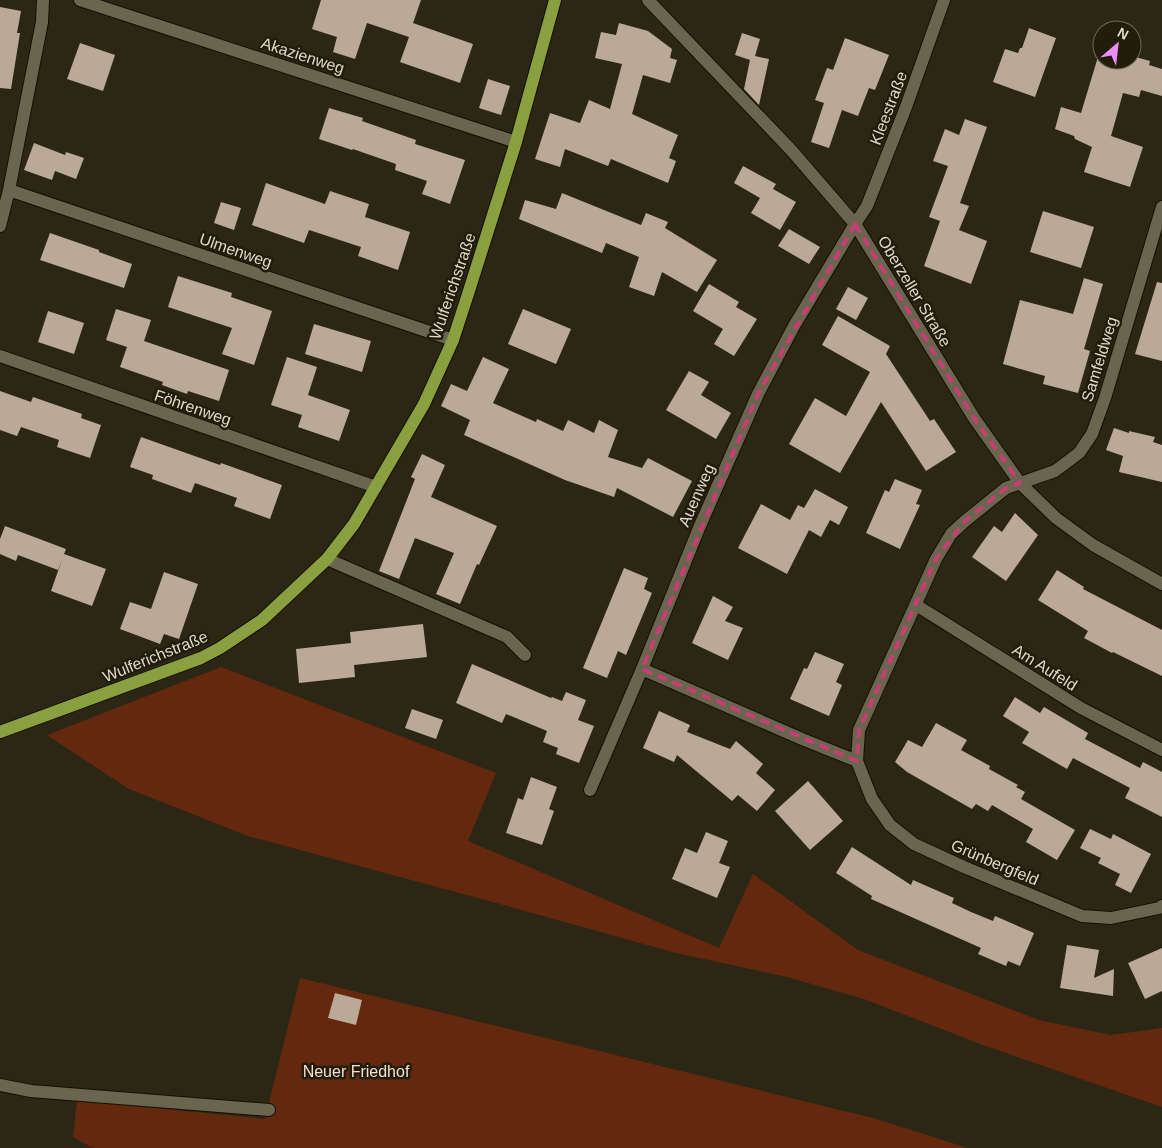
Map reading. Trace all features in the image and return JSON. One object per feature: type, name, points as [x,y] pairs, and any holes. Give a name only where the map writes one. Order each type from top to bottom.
[{"type":"main road","name":"Wulferichstraße","points":[[0,732],[201,658],[220,648],[262,620],[327,559],[354,524],[424,404],[453,340],[516,142],[555,0]]},
{"type":"street","points":[[0,226],[9,190],[42,22],[42,0]]},
{"type":"street","name":"Akazienweg","points":[[80,0],[516,142]]},
{"type":"street","name":"Oberzeller Straße","points":[[648,0],[792,151],[855,224],[974,418],[1020,482],[1056,518],[1093,545],[1162,584]]},
{"type":"street","name":"Kleestraße","points":[[855,224],[871,197],[906,108],[944,0]]},
{"type":"street","name":"Ulmenweg","points":[[9,190],[453,340]]},
{"type":"street","name":"Samfeldweg","points":[[1020,482],[1055,472],[1079,453],[1092,434],[1105,398],[1162,207]]},
{"type":"street","name":"Auenweg","points":[[590,790],[699,528],[758,394],[794,326],[855,224]]},
{"type":"street","name":"Föhrenweg","points":[[0,356],[376,487]]},
{"type":"street","name":"Grünbergfeld","points":[[1020,482],[1006,488],[965,521],[951,534],[936,559],[859,730],[857,761],[872,798],[890,825],[914,844],[1082,916],[1111,918],[1162,906]]},
{"type":"street","points":[[327,559],[507,637],[525,655]]},
{"type":"street","name":"Am Aufeld","points":[[916,605],[1081,708],[1162,750]]},
{"type":"street","points":[[642,668],[802,739],[857,761]]},
{"type":"street","points":[[0,1085],[31,1091],[269,1110]]},
{"type":"highlighted area","points":[[855,224],[974,418],[1020,483],[1006,488],[965,521],[936,559],[859,730],[857,761],[642,669],[758,394]]},
{"type":"green space","points":[[221,667],[496,773],[468,841],[719,948],[753,874],[858,950],[1039,1020],[1111,1035],[1162,1028],[1162,1107],[983,1045],[864,999],[787,977],[676,953],[248,836],[129,789],[47,735]]},
{"type":"green space","name":"Neuer Friedhof","points":[[300,978],[873,1118],[968,1148],[93,1148],[73,1137],[77,1100],[265,1119]]},
{"type":"building","points":[[321,0],[421,0],[413,23],[473,44],[460,83],[400,62],[409,37],[367,23],[355,59],[333,52],[337,37],[312,29]]},
{"type":"building","points":[[0,7],[21,11],[17,33],[20,33],[11,89],[0,88]]},
{"type":"building","points":[[619,23],[648,31],[672,49],[670,58],[677,60],[670,83],[643,75],[632,114],[678,135],[669,158],[676,161],[668,183],[611,159],[608,166],[565,149],[560,167],[535,159],[550,113],[580,123],[589,100],[610,109],[622,64],[595,58],[601,32],[616,35]]},
{"type":"building","points":[[1029,28],[1056,38],[1035,97],[993,82],[1005,49],[1018,53],[1020,48],[1022,48]]},
{"type":"building","points":[[742,33],[760,39],[755,56],[769,59],[759,105],[744,89],[750,60],[735,55]]},
{"type":"building","points":[[845,38],[889,55],[875,90],[869,88],[858,116],[842,110],[829,148],[811,142],[824,103],[815,100],[827,68],[833,70]]},
{"type":"building","points":[[80,43],[115,55],[103,91],[67,79]]},
{"type":"building","points":[[1142,59],[1150,61],[1149,65],[1162,69],[1162,96],[1141,90],[1139,97],[1123,93],[1111,136],[1143,147],[1130,187],[1084,172],[1092,147],[1075,139],[1074,136],[1055,129],[1061,107],[1081,113],[1094,70],[1142,70]]},
{"type":"building","points":[[488,79],[510,86],[501,115],[479,108]]},
{"type":"building","points":[[329,108],[363,118],[362,121],[416,140],[415,144],[465,160],[450,204],[422,194],[427,181],[395,170],[396,164],[319,139]]},
{"type":"building","points":[[965,119],[987,127],[960,203],[969,206],[959,230],[987,241],[971,284],[924,266],[940,221],[929,217],[948,166],[933,161],[945,129],[959,135]]},
{"type":"building","points":[[34,143],[65,155],[66,152],[84,158],[76,179],[55,171],[52,180],[24,170]]},
{"type":"building","points":[[743,166],[776,184],[773,189],[796,202],[780,230],[751,213],[760,198],[734,183]]},
{"type":"building","points":[[266,183],[325,204],[330,191],[369,204],[365,217],[410,232],[398,270],[358,256],[361,247],[309,230],[304,243],[252,225]]},
{"type":"building","points":[[562,193],[641,225],[646,213],[668,222],[665,228],[717,260],[697,292],[662,272],[654,296],[629,287],[639,257],[606,243],[602,253],[519,219],[525,200],[556,209]]},
{"type":"building","points":[[221,202],[241,208],[234,230],[214,223]]},
{"type":"building","points":[[1043,211],[1094,227],[1081,268],[1030,252]]},
{"type":"building","points":[[789,229],[820,247],[809,264],[778,246]]},
{"type":"building","points":[[50,233],[132,264],[124,288],[40,260]]},
{"type":"building","points":[[178,276],[232,293],[231,297],[272,311],[254,365],[222,354],[232,328],[168,307]]},
{"type":"building","points":[[1084,278],[1103,284],[1084,349],[1090,351],[1078,393],[1043,384],[1045,376],[1003,364],[1020,300],[1073,314]]},
{"type":"building","points":[[1157,282],[1162,283],[1162,361],[1135,354]]},
{"type":"building","points":[[709,284],[739,302],[736,307],[757,319],[734,356],[714,344],[723,329],[693,311]]},
{"type":"building","points":[[848,287],[868,298],[856,320],[836,309]]},
{"type":"building","points":[[116,309],[151,320],[144,341],[229,370],[219,401],[188,391],[187,394],[162,385],[163,382],[120,367],[127,347],[106,340]]},
{"type":"building","points":[[523,309],[571,329],[556,364],[508,344]]},
{"type":"building","points":[[48,311],[84,323],[74,354],[38,342]]},
{"type":"building","points":[[838,316],[890,346],[886,354],[930,421],[934,419],[956,452],[926,471],[881,402],[840,473],[789,444],[815,398],[846,416],[870,372],[822,345]]},
{"type":"building","points":[[314,324],[371,341],[362,372],[305,354]]},
{"type":"building","points":[[287,357],[317,367],[308,395],[350,410],[339,441],[298,427],[302,415],[271,405]]},
{"type":"building","points":[[483,357],[509,369],[493,403],[536,422],[537,419],[563,431],[568,420],[594,433],[599,420],[618,430],[608,457],[642,468],[648,458],[692,481],[673,517],[617,488],[614,497],[565,480],[464,435],[470,420],[441,406],[451,384],[467,391]]},
{"type":"building","points":[[689,371],[709,382],[701,395],[731,413],[716,439],[666,410]]},
{"type":"building","points":[[0,391],[31,402],[33,397],[82,414],[81,418],[101,425],[90,458],[57,447],[59,440],[21,427],[17,436],[0,430]]},
{"type":"building","points":[[1114,428],[1129,433],[1129,431],[1155,437],[1153,442],[1162,445],[1162,482],[1119,472],[1123,456],[1106,450]]},
{"type":"building","points":[[141,437],[282,485],[270,519],[234,506],[237,498],[195,483],[191,493],[152,479],[153,475],[130,467]]},
{"type":"building","points":[[422,454],[445,465],[431,497],[497,526],[479,565],[477,564],[460,604],[436,594],[454,553],[415,538],[399,579],[379,571],[415,479],[411,477]]},
{"type":"building","points":[[895,479],[922,490],[916,504],[920,505],[900,549],[866,533],[885,490],[889,492]]},
{"type":"building","points":[[815,489],[848,507],[839,525],[830,520],[821,537],[809,530],[787,574],[738,548],[761,504],[790,520],[798,505],[804,508]]},
{"type":"building","points":[[1015,513],[1038,535],[1006,581],[972,557],[994,526],[1002,532]]},
{"type":"building","points":[[5,526],[66,549],[58,570],[18,555],[16,561],[0,554],[0,539]]},
{"type":"building","points":[[64,554],[106,569],[92,606],[51,591]]},
{"type":"building","points":[[624,568],[648,578],[644,589],[652,593],[626,655],[618,651],[607,678],[583,668]]},
{"type":"building","points":[[1057,570],[1084,587],[1083,589],[1162,630],[1162,676],[1084,638],[1088,631],[1038,600]]},
{"type":"building","points":[[164,572],[198,584],[179,639],[164,634],[160,644],[120,629],[130,602],[151,609]]},
{"type":"building","points":[[713,596],[733,607],[725,621],[743,628],[728,660],[692,643]]},
{"type":"building","points":[[423,624],[427,657],[354,665],[355,677],[299,683],[296,649],[351,643],[350,632]]},
{"type":"building","points":[[815,652],[844,664],[836,682],[842,685],[829,716],[790,699],[804,668],[807,669]]},
{"type":"building","points":[[472,664],[551,698],[562,701],[566,692],[586,700],[578,720],[594,726],[579,763],[556,754],[558,748],[543,742],[547,731],[506,714],[502,723],[456,703]]},
{"type":"building","points":[[1015,697],[1040,713],[1044,707],[1088,733],[1085,739],[1140,768],[1143,762],[1162,772],[1162,817],[1125,798],[1130,788],[1073,758],[1067,769],[1022,743],[1029,732],[1003,716]]},
{"type":"building","points":[[412,709],[443,720],[436,739],[405,728]]},
{"type":"building","points":[[659,711],[690,725],[687,732],[730,749],[736,741],[763,764],[756,773],[775,790],[757,811],[738,795],[732,801],[677,755],[674,762],[643,748]]},
{"type":"building","points":[[936,723],[967,740],[961,750],[990,766],[989,769],[1018,785],[1016,787],[1025,792],[1021,799],[1075,830],[1057,860],[1026,842],[1033,829],[992,805],[988,811],[976,804],[972,809],[907,772],[895,762],[908,740],[922,747]]},
{"type":"building","points":[[531,777],[557,787],[549,809],[554,811],[542,845],[506,833],[518,798],[523,800]]},
{"type":"building","points":[[808,781],[843,821],[810,850],[775,811]]},
{"type":"building","points":[[1090,829],[1111,839],[1113,834],[1151,854],[1131,893],[1115,885],[1120,874],[1098,863],[1101,858],[1080,848]]},
{"type":"building","points":[[706,832],[728,841],[719,863],[730,867],[717,898],[672,879],[685,848],[697,853]]},
{"type":"building","points":[[852,847],[911,885],[913,880],[954,898],[952,903],[971,912],[993,921],[995,916],[1034,933],[1020,966],[1008,961],[1006,966],[978,954],[981,948],[871,899],[872,896],[836,873]]},
{"type":"building","points":[[1067,945],[1099,950],[1094,978],[1114,969],[1113,996],[1060,988]]},
{"type":"building","points":[[1162,948],[1162,991],[1145,999],[1128,963]]},
{"type":"building","points":[[335,993],[362,1000],[356,1025],[328,1018]]}]
